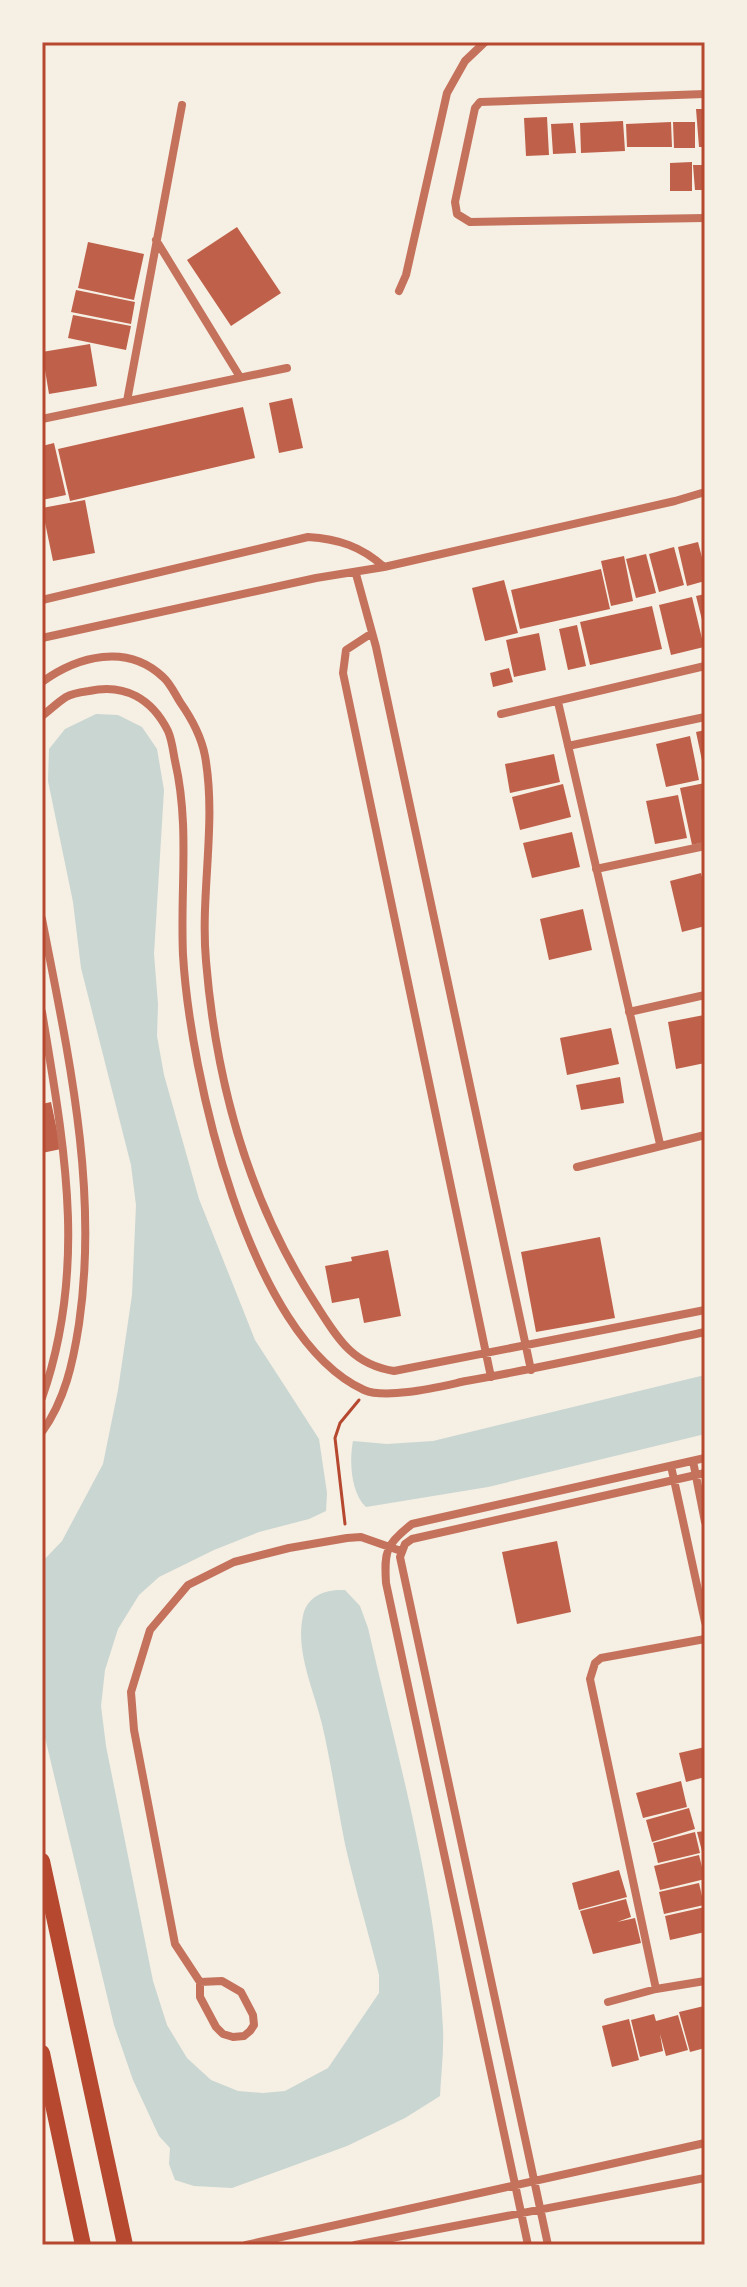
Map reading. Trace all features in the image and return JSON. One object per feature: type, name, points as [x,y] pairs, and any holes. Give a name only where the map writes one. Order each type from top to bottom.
[{"type":"main road","points":[[42,1861],[125,2245]]},
{"type":"main road","points":[[42,2053],[83,2245]]},
{"type":"street","points":[[399,291],[406,275],[447,93],[465,61],[485,42]]},
{"type":"street","points":[[705,94],[480,102],[475,108],[455,202],[457,214],[470,222],[705,218]]},
{"type":"street","points":[[127,401],[182,105]]},
{"type":"street","points":[[156,240],[240,377]]},
{"type":"street","points":[[42,419],[287,368]]},
{"type":"street","points":[[42,638],[316,578],[356,574],[705,492]]},
{"type":"street","points":[[42,600],[308,537],[363,550],[384,567]]},
{"type":"street","points":[[356,574],[372,633],[531,1370]]},
{"type":"street","points":[[372,633],[346,650],[343,673],[491,1377]]},
{"type":"street","points":[[42,682],[58,671],[98,655],[143,662],[164,678],[194,722],[205,754],[209,793],[206,958],[211,1013],[222,1075],[257,1194],[297,1275],[348,1351],[372,1367],[394,1371],[705,1310]]},
{"type":"street","points":[[501,714],[705,666]]},
{"type":"street","points":[[42,716],[68,695],[107,687],[140,696],[156,711],[169,734],[184,804],[183,955],[190,1019],[217,1151],[276,1298],[301,1336],[332,1369],[367,1391],[407,1392],[531,1370],[705,1332]]},
{"type":"street","points":[[558,702],[660,1144]]},
{"type":"street","points":[[568,746],[705,717]]},
{"type":"street","points":[[596,869],[705,846]]},
{"type":"street","points":[[42,919],[79,1128],[86,1226],[84,1293],[74,1360],[58,1411],[42,1432]]},
{"type":"street","points":[[629,1012],[705,995]]},
{"type":"street","points":[[42,1012],[62,1131],[69,1226],[66,1291],[57,1356],[42,1398]]},
{"type":"street","points":[[577,1167],[705,1135]]},
{"type":"street","points":[[528,2245],[386,1583],[385,1560],[393,1538],[412,1524],[705,1458]]},
{"type":"street","points":[[693,1461],[705,1522]]},
{"type":"street","points":[[671,1466],[705,1622]]},
{"type":"street","points":[[548,2245],[401,1551],[412,1539],[705,1473]]},
{"type":"street","points":[[200,1982],[222,1981],[241,1992],[253,2015],[254,2025],[250,2031],[244,2036],[233,2037],[223,2034],[216,2027],[200,1997],[200,1982],[175,1944],[142,1772],[131,1692],[150,1630],[188,1585],[234,1562],[289,1548],[361,1537],[401,1551]]},
{"type":"street","points":[[656,1989],[590,1679],[595,1663],[601,1658],[705,1639]]},
{"type":"street","points":[[608,2002],[656,1989],[705,1981]]},
{"type":"street","points":[[246,2245],[705,2143]]},
{"type":"street","points":[[355,2245],[705,2178]]},
{"type":"path","points":[[347,1538],[335,1438],[340,1423],[367,1391]]},
{"type":"shaded area","points":[[96,714],[118,715],[142,727],[157,749],[164,790],[154,954],[157,1036],[164,1075],[199,1199],[255,1340],[319,1439],[327,1493],[326,1511],[309,1519],[259,1532],[159,1577],[139,1595],[118,1629],[105,1670],[101,1706],[106,1746],[153,1981],[167,2025],[187,2058],[211,2080],[238,2091],[263,2093],[285,2091],[328,2068],[379,1993],[379,1975],[345,1844],[319,1711],[301,1643],[303,1616],[309,1603],[325,1592],[338,1590],[345,1590],[360,1606],[368,1628],[425,1877],[439,1978],[443,2037],[440,2096],[405,2118],[347,2146],[232,2188],[194,2186],[175,2180],[169,2164],[170,2148],[159,2136],[133,2080],[114,2025],[42,1725],[42,1562],[62,1541],[103,1464],[132,1295],[136,1205],[131,1165],[81,968],[73,902],[48,781],[49,749],[65,729]]},
{"type":"shaded area","points":[[705,1375],[705,1434],[488,1487],[366,1507],[354,1485],[351,1467],[353,1441],[387,1444],[433,1441]]},
{"type":"building","points":[[696,109],[705,109],[705,147],[699,147]]},
{"type":"building","points":[[547,117],[549,155],[526,156],[524,118]]},
{"type":"building","points":[[623,121],[625,151],[581,153],[580,123]]},
{"type":"building","points":[[671,122],[672,147],[627,147],[626,124]]},
{"type":"building","points":[[673,122],[695,122],[695,148],[674,148]]},
{"type":"building","points":[[573,123],[576,153],[553,154],[551,124]]},
{"type":"building","points":[[692,162],[692,191],[670,191],[670,163]]},
{"type":"building","points":[[693,165],[705,165],[705,190],[695,190]]},
{"type":"building","points":[[237,227],[281,293],[231,326],[187,260]]},
{"type":"building","points":[[88,242],[144,254],[134,300],[78,288]]},
{"type":"building","points":[[76,290],[135,302],[131,324],[71,312]]},
{"type":"building","points":[[73,315],[131,326],[126,350],[68,338]]},
{"type":"building","points":[[90,344],[97,386],[49,394],[42,352]]},
{"type":"building","points":[[292,398],[303,448],[279,453],[269,403]]},
{"type":"building","points":[[243,407],[255,458],[70,501],[58,449]]},
{"type":"building","points":[[54,443],[66,495],[42,500],[42,446]]},
{"type":"building","points":[[85,500],[95,553],[53,561],[42,508]]},
{"type":"building","points":[[698,542],[705,581],[687,586],[678,547]]},
{"type":"building","points":[[674,547],[684,585],[659,592],[649,554]]},
{"type":"building","points":[[646,554],[656,593],[636,598],[626,559]]},
{"type":"building","points":[[624,556],[633,601],[611,606],[601,561]]},
{"type":"building","points":[[601,569],[610,609],[520,629],[511,590]]},
{"type":"building","points":[[504,580],[518,633],[485,641],[472,588]]},
{"type":"building","points":[[705,594],[705,628],[704,628],[696,596]]},
{"type":"building","points":[[692,597],[704,647],[671,655],[659,605]]},
{"type":"building","points":[[652,606],[662,649],[590,665],[580,622]]},
{"type":"building","points":[[577,625],[586,666],[568,670],[559,629]]},
{"type":"building","points":[[539,633],[546,670],[514,677],[506,640]]},
{"type":"building","points":[[509,668],[513,682],[493,687],[490,673]]},
{"type":"building","points":[[705,730],[705,770],[704,770],[696,732]]},
{"type":"building","points":[[690,736],[699,780],[666,787],[656,744]]},
{"type":"building","points":[[554,754],[560,782],[510,793],[505,764]]},
{"type":"building","points":[[705,783],[705,842],[692,845],[680,788]]},
{"type":"building","points":[[563,784],[571,817],[520,830],[512,797]]},
{"type":"building","points":[[678,795],[687,838],[655,844],[646,801]]},
{"type":"building","points":[[572,832],[580,867],[532,878],[523,843]]},
{"type":"building","points":[[701,873],[705,889],[705,926],[682,932],[670,881]]},
{"type":"building","points":[[583,909],[592,950],[549,960],[540,919]]},
{"type":"building","points":[[704,1015],[705,1063],[676,1069],[668,1022]]},
{"type":"building","points":[[611,1028],[619,1064],[567,1075],[560,1038]]},
{"type":"building","points":[[620,1077],[624,1103],[581,1110],[576,1085]]},
{"type":"building","points":[[51,1102],[61,1149],[42,1153],[42,1104]]},
{"type":"building","points":[[600,1237],[615,1318],[536,1332],[521,1252]]},
{"type":"building","points":[[388,1250],[401,1316],[364,1323],[359,1298],[332,1303],[325,1266]]},
{"type":"building","points":[[557,1541],[571,1612],[517,1624],[502,1552]]},
{"type":"building","points":[[705,1747],[705,1777],[686,1782],[679,1753]]},
{"type":"building","points":[[681,1781],[687,1807],[643,1818],[636,1793]]},
{"type":"building","points":[[689,1808],[695,1829],[652,1842],[646,1820]]},
{"type":"building","points":[[705,1831],[705,1859],[704,1859],[697,1832]]},
{"type":"building","points":[[695,1832],[700,1853],[658,1863],[653,1843]]},
{"type":"building","points":[[699,1855],[705,1879],[660,1890],[654,1866]]},
{"type":"building","points":[[619,1870],[627,1897],[579,1910],[572,1883]]},
{"type":"building","points":[[699,1883],[704,1905],[664,1914],[659,1892]]},
{"type":"building","points":[[626,1899],[631,1917],[617,1922],[635,1918],[641,1943],[593,1954],[580,1911]]},
{"type":"building","points":[[705,1907],[705,1932],[670,1940],[665,1916]]},
{"type":"building","points":[[704,2006],[705,2048],[690,2052],[679,2012]]},
{"type":"building","points":[[654,2014],[656,2021],[678,2015],[688,2050],[666,2056],[660,2034],[663,2051],[640,2057],[631,2020]]},
{"type":"building","points":[[629,2019],[639,2060],[612,2067],[602,2026]]}]
